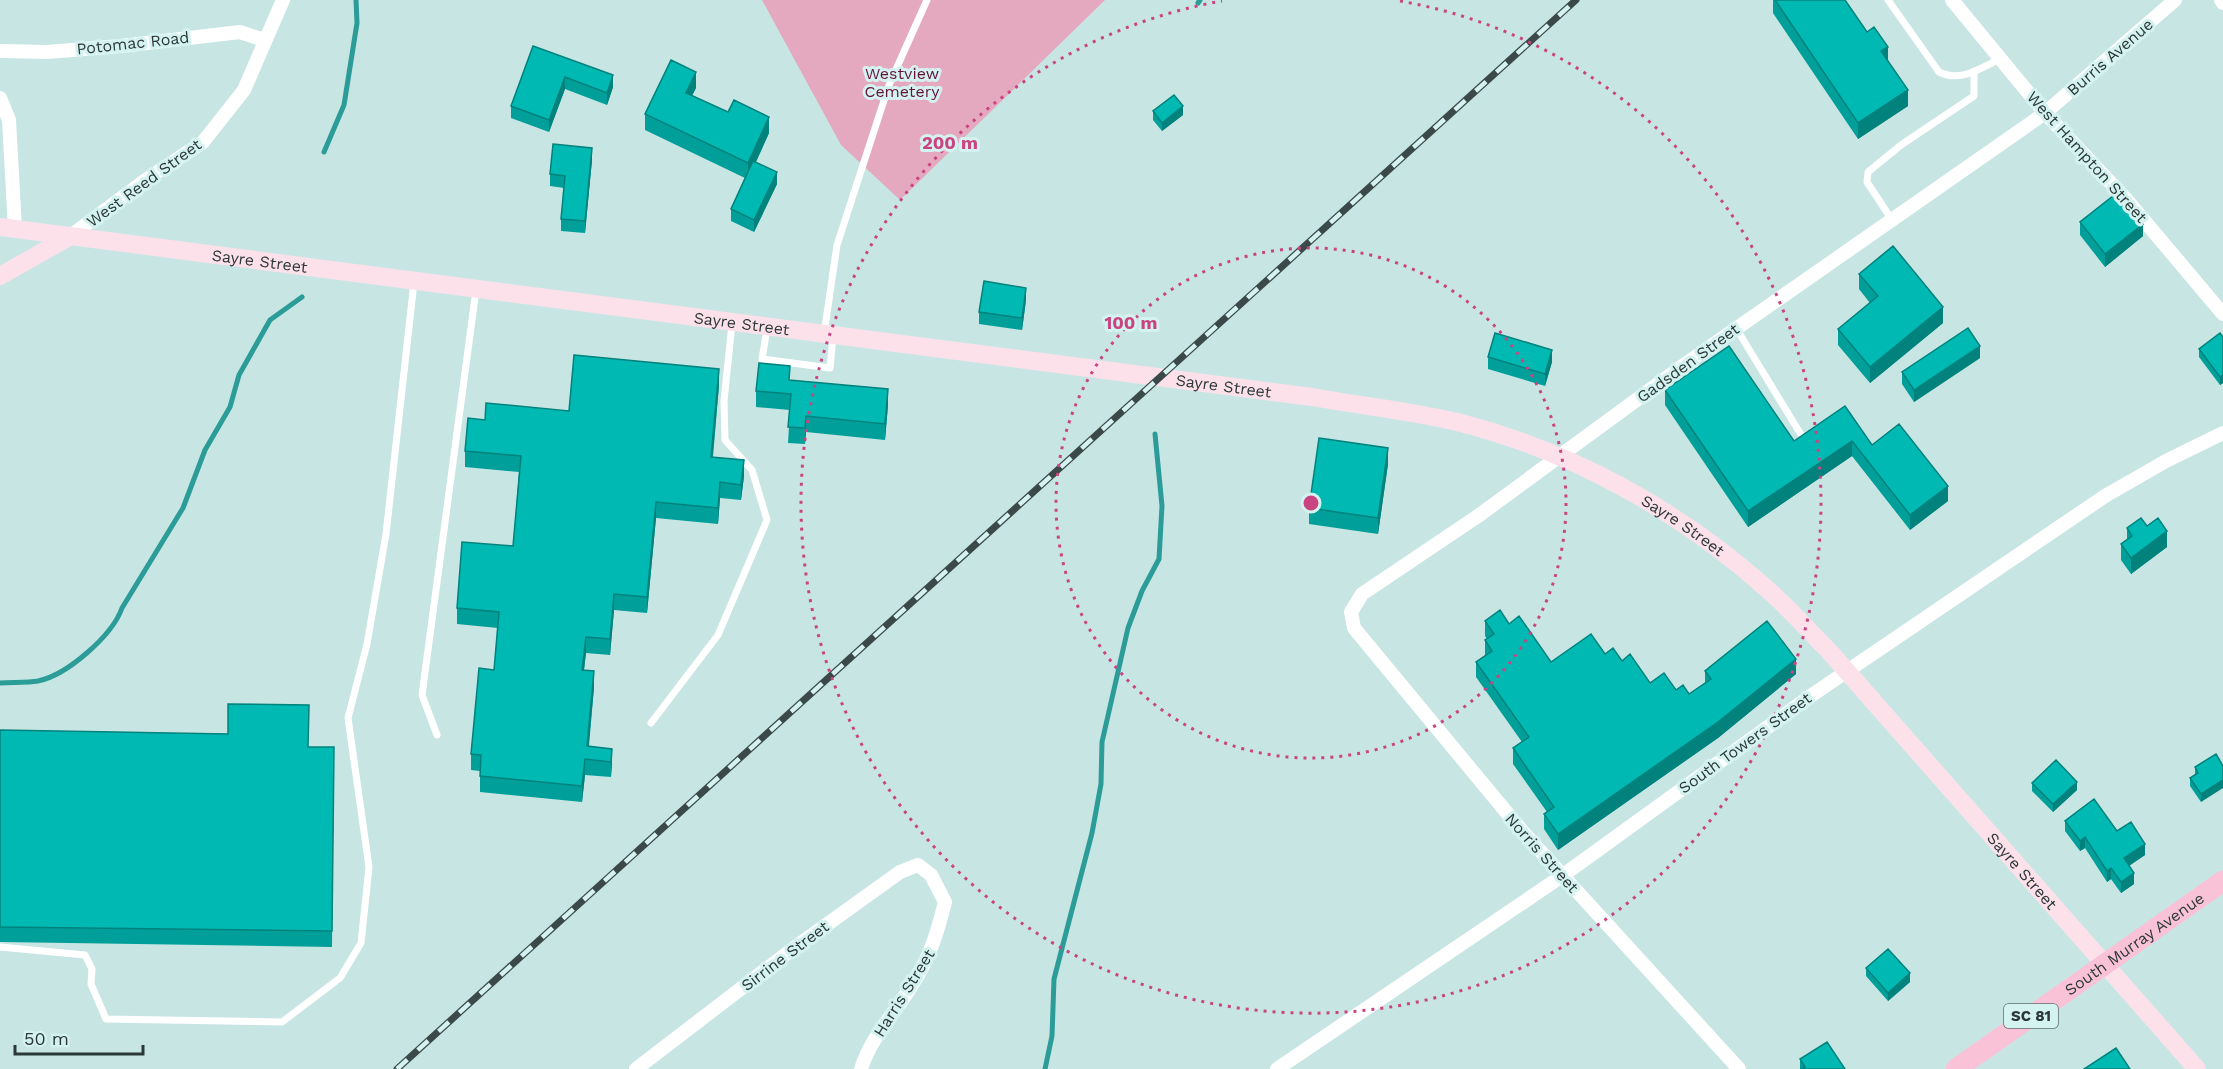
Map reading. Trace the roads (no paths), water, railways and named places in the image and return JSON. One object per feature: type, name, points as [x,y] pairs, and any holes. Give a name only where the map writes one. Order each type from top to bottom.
[{"type":"main road","name":"Sayre Street","points":[[7,228],[828,337],[1312,397],[1461,423],[1557,455],[1638,497],[1716,547],[1768,590],[1847,671],[2197,1069]]},
{"type":"main road","points":[[0,276],[69,237]]},
{"type":"main road","name":"South Murray Avenue","points":[[1956,1069],[2223,881]]},
{"type":"street","name":"West Reed Street","points":[[69,237],[147,179],[202,142],[244,90],[264,40],[284,0]]},
{"type":"street","name":"West Hampton Street","points":[[1952,0],[2045,113],[2126,199],[2223,314]]},
{"type":"street","name":"Burris Avenue","points":[[2045,113],[2175,0]]},
{"type":"street","name":"Potomac Road","points":[[0,51],[47,52],[240,32],[264,40]]},
{"type":"street","points":[[0,98],[9,120],[7,228]]},
{"type":"street","name":"Gadsden Street","points":[[1354,628],[1351,612],[1362,594],[1478,516],[1557,455],[1599,429],[1736,328],[2045,113]]},
{"type":"street","name":"South Towers Street","points":[[1277,1069],[1562,876],[1847,671],[2105,496],[2166,461],[2223,433]]},
{"type":"street","name":"Norris Street","points":[[1354,628],[1522,831],[1739,1069]]},
{"type":"street","name":"Sirrine Street","points":[[636,1069],[790,951],[900,872],[918,865],[931,875],[935,883]]},
{"type":"street","name":"Harris Street","points":[[861,1069],[867,1051],[913,985],[935,944],[945,902],[935,883]]},
{"type":"lane","points":[[766,328],[762,359],[830,368],[828,337],[837,245],[889,85],[927,0]]},
{"type":"lane","points":[[1888,0],[1939,72],[1950,77],[1962,77],[2001,58]]},
{"type":"lane","points":[[1892,220],[1867,182],[1868,172],[1974,96],[1974,71]]},
{"type":"lane","points":[[0,947],[85,955],[92,969],[91,984],[106,1018],[282,1023],[340,978],[361,943],[369,867],[348,718],[367,644],[386,534],[414,282]]},
{"type":"lane","points":[[437,735],[422,695],[476,290]]},
{"type":"lane","points":[[651,723],[718,634],[767,520],[752,470],[725,440],[724,401],[732,324]]},
{"type":"lane","points":[[1736,328],[1800,433]]},
{"type":"waterway","points":[[324,152],[344,105],[357,23],[356,0]]},
{"type":"waterway","points":[[0,683],[33,682],[50,677],[75,663],[109,630],[183,508],[205,450],[230,407],[239,375],[270,320],[302,297]]},
{"type":"waterway","points":[[1045,1069],[1052,1036],[1054,979],[1092,833],[1101,784],[1102,742],[1128,628],[1142,591],[1159,559],[1162,506],[1155,434]]},
{"type":"railway","points":[[397,1069],[1576,0]]},
{"type":"park label","name":"Westview Cemetery","points":[[902,82]]}]
